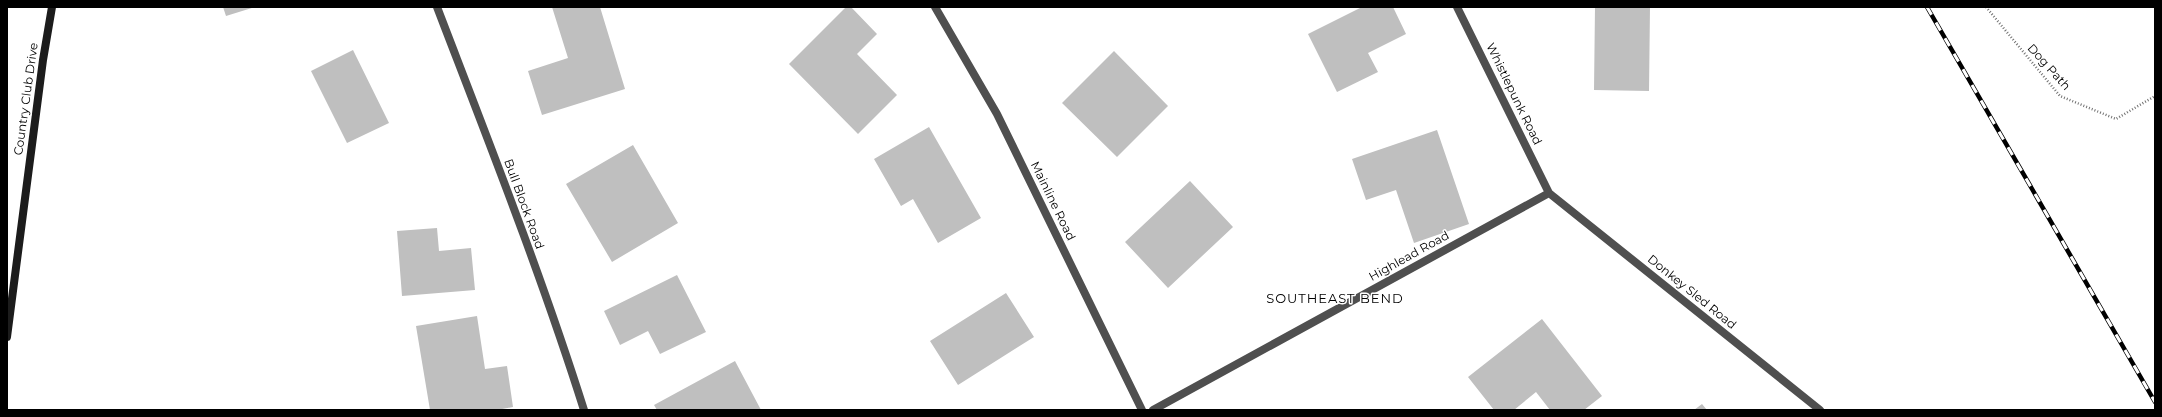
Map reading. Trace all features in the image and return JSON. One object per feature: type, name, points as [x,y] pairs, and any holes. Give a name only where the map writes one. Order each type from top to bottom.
[{"type":"street","name":"Country Club Drive","points":[[7,337],[43,60],[52,7]]},
{"type":"street","name":"Bull Block Road","points":[[437,7],[489,144],[569,364],[584,410]]},
{"type":"street","name":"Mainline Road","points":[[935,7],[997,114],[1142,410]]},
{"type":"street","name":"Whistlepunk Road","points":[[1457,7],[1549,193]]},
{"type":"street","name":"Highlead Road","points":[[1154,410],[1549,193]]},
{"type":"street","name":"Donkey Sled Road","points":[[1549,193],[1820,410]]},
{"type":"path","name":"Dog Path","points":[[1986,7],[2060,96],[2116,119],[2155,96]]},
{"type":"building","points":[[223,7],[255,7],[226,16]]},
{"type":"building","points":[[552,7],[600,7],[625,89],[542,115],[528,71],[568,58]]},
{"type":"building","points":[[846,7],[851,7],[877,34],[857,54],[897,95],[858,134],[789,64]]},
{"type":"building","points":[[1362,7],[1393,7],[1406,34],[1368,53],[1378,72],[1337,92],[1308,34]]},
{"type":"building","points":[[1595,7],[1650,7],[1649,91],[1594,90]]},
{"type":"building","points":[[353,50],[389,123],[347,143],[311,71]]},
{"type":"building","points":[[1114,51],[1168,106],[1117,157],[1062,103]]},
{"type":"building","points":[[929,127],[981,218],[938,243],[913,199],[901,206],[874,159]]},
{"type":"building","points":[[1437,130],[1469,224],[1414,243],[1396,190],[1366,200],[1352,159]]},
{"type":"building","points":[[633,145],[678,223],[612,262],[566,184]]},
{"type":"building","points":[[1190,181],[1233,227],[1168,288],[1125,242]]},
{"type":"building","points":[[437,228],[439,251],[471,248],[475,290],[402,296],[397,231]]},
{"type":"building","points":[[677,275],[706,332],[660,354],[648,331],[620,345],[604,311]]},
{"type":"building","points":[[1006,293],[1034,337],[958,385],[930,341]]},
{"type":"building","points":[[477,316],[485,369],[507,366],[513,407],[497,410],[430,410],[416,326]]},
{"type":"building","points":[[1542,319],[1602,396],[1584,410],[1550,410],[1536,392],[1514,410],[1494,410],[1468,377]]},
{"type":"building","points":[[735,361],[761,410],[657,410],[654,405]]},
{"type":"building","points":[[1702,404],[1707,410],[1694,410]]},
{"type":"railway","points":[[1927,7],[2155,402]]},
{"type":"district","name":"SOUTHEAST BEND","points":[[1335,298]]}]
